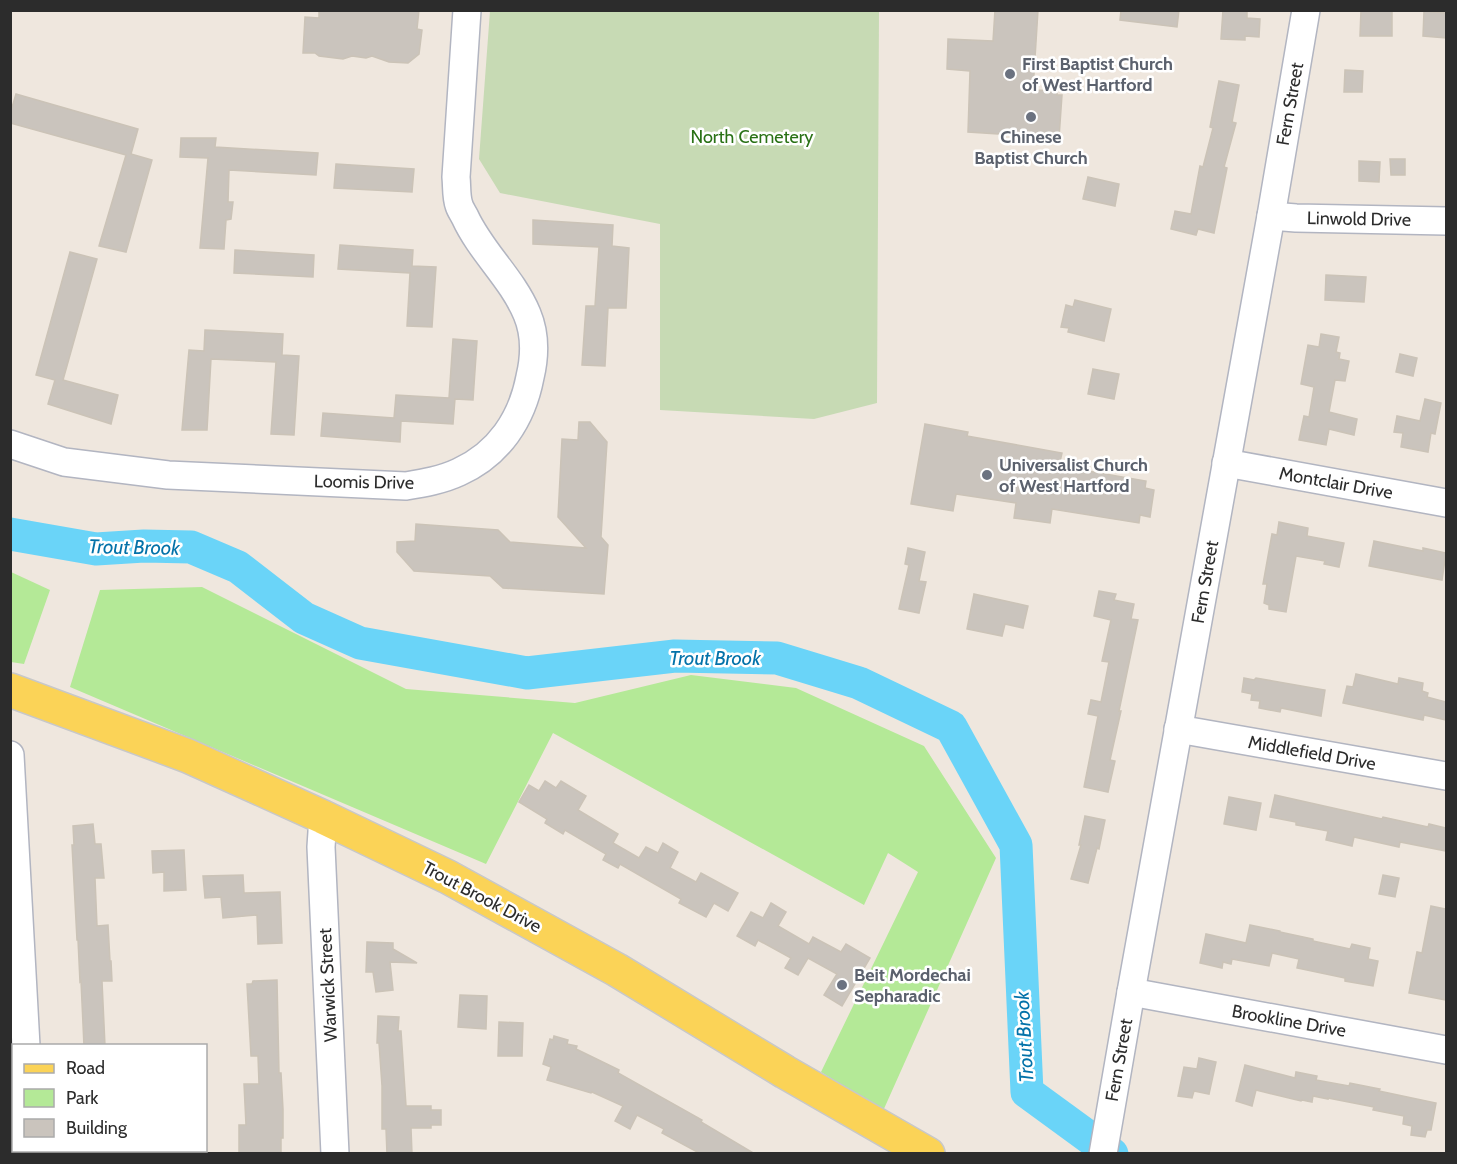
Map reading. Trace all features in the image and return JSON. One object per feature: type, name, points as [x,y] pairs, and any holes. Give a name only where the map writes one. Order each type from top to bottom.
[{"type":"main road","name":"Trout Brook Drive","points":[[13,698],[188,756],[448,877],[617,970],[785,1072],[928,1154]]},
{"type":"street","name":"Loomis Drive","points":[[10,444],[64,462],[168,475],[406,486],[432,481],[458,472],[477,462],[494,448],[513,426],[527,393],[533,365],[533,336],[527,315],[515,290],[471,231],[459,205],[456,177],[467,10]]},
{"type":"street","name":"Fern Street","points":[[1103,1154],[1306,10]]},
{"type":"street","name":"Linwold Drive","points":[[1271,216],[1446,221]]},
{"type":"street","name":"Montclair Drive","points":[[1227,463],[1446,503]]},
{"type":"street","name":"Middlefield Drive","points":[[1178,729],[1446,776]]},
{"type":"street","points":[[10,755],[16,963],[26,1044]]},
{"type":"street","name":"Warwick Street","points":[[323,817],[321,847],[335,1154]]},
{"type":"street","name":"Brookline Drive","points":[[1131,992],[1446,1050]]},
{"type":"green space","name":"North Cemetery","points":[[490,11],[879,11],[877,403],[814,419],[660,410],[660,224],[500,193],[479,159]]},
{"type":"green space","points":[[11,572],[50,590],[24,664],[11,662]]},
{"type":"green space","points":[[202,587],[406,689],[575,703],[691,675],[796,688],[924,746],[996,858],[883,1111],[821,1072],[918,872],[888,853],[864,905],[553,733],[486,864],[70,687],[100,590]]},
{"type":"building","points":[[319,10],[419,10],[417,29],[422,30],[419,54],[408,63],[389,62],[372,56],[366,58],[352,56],[343,59],[303,53],[305,17],[319,18]]},
{"type":"building","name":"First Baptist Church of West Hartford","points":[[995,10],[1038,10],[1033,90],[1057,91],[1057,95],[1062,95],[1059,138],[968,132],[970,71],[947,69],[948,39],[993,41]]},
{"type":"building","points":[[1121,10],[1179,10],[1177,27],[1120,20]]},
{"type":"building","points":[[1223,10],[1247,10],[1247,18],[1260,19],[1259,37],[1245,36],[1245,40],[1221,39]]},
{"type":"building","points":[[1361,10],[1392,10],[1392,36],[1360,36]]},
{"type":"building","points":[[1424,11],[1446,13],[1446,38],[1423,36]]},
{"type":"building","points":[[1345,70],[1363,71],[1362,92],[1344,92]]},
{"type":"building","points":[[1219,81],[1239,85],[1232,122],[1236,123],[1224,167],[1227,168],[1214,233],[1198,229],[1196,235],[1171,229],[1175,211],[1191,214],[1200,166],[1203,167],[1213,128],[1210,127]]},
{"type":"building","points":[[16,94],[138,129],[131,154],[152,160],[126,252],[99,246],[126,155],[10,123],[10,114]]},
{"type":"building","points":[[181,138],[216,138],[215,147],[318,153],[316,175],[229,170],[228,202],[233,202],[231,219],[226,220],[224,249],[200,248],[208,158],[180,157]]},
{"type":"building","points":[[1390,159],[1405,159],[1405,175],[1391,175]]},
{"type":"building","points":[[1359,161],[1380,162],[1379,182],[1359,181]]},
{"type":"building","points":[[336,164],[414,169],[412,192],[334,188]]},
{"type":"building","points":[[1088,177],[1119,184],[1115,206],[1083,199]]},
{"type":"building","points":[[533,220],[613,225],[612,246],[629,248],[626,308],[608,308],[605,366],[582,365],[586,306],[595,306],[599,247],[533,244]]},
{"type":"building","points":[[340,245],[413,250],[412,266],[436,267],[432,327],[407,326],[410,273],[338,269]]},
{"type":"building","points":[[235,250],[314,255],[313,277],[234,273]]},
{"type":"building","points":[[70,252],[97,259],[63,380],[118,395],[111,424],[48,404],[55,380],[36,375]]},
{"type":"building","points":[[1326,275],[1366,277],[1364,302],[1325,300]]},
{"type":"building","points":[[1075,300],[1111,309],[1104,341],[1068,332],[1069,328],[1061,327],[1066,305],[1073,307]]},
{"type":"building","points":[[205,330],[283,334],[282,355],[299,356],[294,435],[271,434],[276,362],[211,359],[207,430],[182,430],[189,350],[204,351]]},
{"type":"building","points":[[1321,334],[1339,337],[1336,352],[1340,353],[1339,359],[1349,361],[1345,381],[1335,380],[1329,412],[1357,419],[1354,435],[1329,429],[1326,445],[1299,440],[1304,416],[1309,417],[1314,387],[1301,384],[1308,345],[1319,347]]},
{"type":"building","points":[[453,339],[477,341],[473,400],[455,399],[453,424],[401,421],[400,442],[321,436],[323,413],[394,418],[396,395],[449,398]]},
{"type":"building","points":[[1400,354],[1417,358],[1413,376],[1396,372]]},
{"type":"building","points":[[1093,369],[1119,374],[1114,399],[1088,394]]},
{"type":"building","points":[[1425,399],[1441,403],[1435,434],[1431,433],[1428,452],[1401,447],[1403,433],[1394,432],[1397,416],[1420,421]]},
{"type":"building","points":[[579,422],[590,422],[607,442],[601,537],[608,545],[604,594],[503,588],[490,576],[414,571],[397,552],[397,542],[415,541],[416,524],[498,530],[510,542],[586,548],[558,517],[562,439],[578,440]]},
{"type":"building","name":"Universalist Church of West Hartford","points":[[925,424],[968,432],[967,436],[1062,453],[1059,466],[1146,481],[1145,488],[1154,490],[1150,517],[1140,515],[1139,523],[1052,509],[1050,523],[1014,518],[1016,503],[956,494],[953,511],[911,504]]},
{"type":"building","points":[[1279,522],[1308,528],[1307,536],[1344,543],[1339,567],[1324,564],[1325,561],[1296,556],[1286,612],[1269,609],[1269,605],[1264,603],[1267,584],[1263,584],[1272,534],[1277,535]]},
{"type":"building","points":[[1374,541],[1423,551],[1423,548],[1446,553],[1442,580],[1369,566]]},
{"type":"building","points":[[908,548],[925,552],[919,581],[926,582],[919,613],[899,609],[909,565],[905,564]]},
{"type":"building","points":[[1099,591],[1116,594],[1114,600],[1134,604],[1131,619],[1138,620],[1110,760],[1115,761],[1108,792],[1084,787],[1098,716],[1088,714],[1091,700],[1101,702],[1109,662],[1102,661],[1111,620],[1094,616]]},
{"type":"building","points":[[974,594],[1028,606],[1023,628],[1005,624],[1002,636],[967,629]]},
{"type":"building","points":[[1356,674],[1398,684],[1399,678],[1423,683],[1422,691],[1428,693],[1427,697],[1446,702],[1446,720],[1424,715],[1423,720],[1343,703],[1347,686],[1353,687]]},
{"type":"building","points":[[1244,678],[1325,690],[1321,716],[1281,708],[1280,712],[1259,708],[1260,701],[1251,700],[1252,694],[1242,692]]},
{"type":"building","points":[[545,781],[556,788],[561,781],[586,796],[578,810],[618,834],[613,843],[639,858],[646,847],[658,853],[663,843],[678,852],[670,868],[696,882],[701,873],[738,893],[728,911],[714,903],[706,917],[679,903],[681,899],[620,864],[618,868],[603,860],[606,854],[565,830],[563,834],[545,823],[547,819],[519,802],[529,785],[539,791]]},
{"type":"building","points":[[1275,795],[1382,819],[1383,817],[1428,827],[1429,824],[1446,828],[1446,851],[1400,842],[1399,847],[1354,837],[1352,846],[1326,840],[1328,831],[1270,817]]},
{"type":"building","points":[[1229,797],[1261,803],[1256,830],[1224,824]]},
{"type":"building","points":[[1085,816],[1105,820],[1088,883],[1071,879],[1081,845],[1079,845]]},
{"type":"building","points":[[93,824],[95,844],[101,844],[104,878],[95,878],[97,926],[108,925],[112,981],[102,981],[105,1044],[84,1044],[72,845],[74,845],[73,826]]},
{"type":"building","points":[[184,850],[186,890],[164,891],[164,872],[153,873],[152,851]]},
{"type":"building","points":[[243,875],[244,893],[280,892],[282,943],[258,944],[257,915],[223,918],[221,897],[205,898],[203,876]]},
{"type":"building","points":[[1383,875],[1399,878],[1395,897],[1379,894]]},
{"type":"building","points":[[771,903],[786,912],[778,926],[809,944],[813,937],[841,952],[846,944],[870,958],[842,1006],[824,995],[837,974],[808,958],[798,975],[785,968],[791,958],[758,940],[755,946],[737,936],[751,912],[763,918]]},
{"type":"building","points":[[1431,906],[1446,909],[1446,1000],[1409,993],[1417,952],[1422,953]]},
{"type":"building","points":[[1250,925],[1350,949],[1352,944],[1370,948],[1368,959],[1378,961],[1373,986],[1297,968],[1299,959],[1272,953],[1269,966],[1232,959],[1231,964],[1223,962],[1222,968],[1200,963],[1206,934],[1246,943]]},
{"type":"building","points":[[367,942],[393,943],[393,949],[417,963],[390,962],[393,990],[376,992],[373,972],[366,972]]},
{"type":"building","points":[[277,980],[279,1073],[281,1073],[283,1109],[281,1154],[239,1154],[239,1125],[246,1125],[244,1084],[259,1084],[258,1056],[251,1056],[247,984],[252,984],[253,981]]},
{"type":"building","points":[[460,995],[487,996],[486,1029],[458,1027]]},
{"type":"building","points":[[378,1016],[399,1017],[398,1031],[401,1031],[406,1106],[431,1106],[431,1110],[441,1110],[441,1125],[431,1125],[431,1128],[411,1128],[412,1154],[387,1154],[386,1129],[382,1129],[382,1086],[379,1043],[377,1043]]},
{"type":"building","points":[[499,1022],[523,1023],[522,1056],[498,1056]]},
{"type":"building","points":[[554,1036],[568,1040],[567,1044],[577,1046],[576,1049],[619,1070],[618,1073],[702,1120],[701,1122],[755,1154],[701,1154],[662,1133],[664,1129],[637,1115],[630,1129],[615,1121],[623,1106],[592,1092],[547,1080],[551,1067],[543,1064],[550,1039],[553,1040]]},
{"type":"building","points":[[1199,1058],[1216,1062],[1209,1094],[1194,1091],[1192,1098],[1178,1096],[1184,1067],[1197,1069]]},
{"type":"building","points":[[1245,1065],[1295,1078],[1296,1072],[1317,1076],[1316,1080],[1349,1086],[1350,1083],[1436,1103],[1431,1130],[1427,1130],[1425,1137],[1411,1135],[1412,1126],[1403,1124],[1404,1116],[1373,1110],[1374,1107],[1328,1098],[1313,1096],[1312,1102],[1301,1101],[1256,1090],[1252,1106],[1236,1101]]},
{"type":"waterway","name":"Trout Brook","points":[[10,534],[96,549],[144,546],[191,547],[238,567],[304,618],[360,643],[527,673],[675,656],[777,658],[859,683],[951,727],[1016,845],[1027,1092],[1112,1154]]},
{"type":"place","name":"First Baptist Church of West Hartford","points":[[1010,74]]},
{"type":"place","name":"Chinese Baptist Church","points":[[1031,117]]},
{"type":"place","name":"Universalist Church of West Hartford","points":[[987,475]]},
{"type":"place","name":"Beit Mordechai Sepharadic","points":[[842,985]]}]
